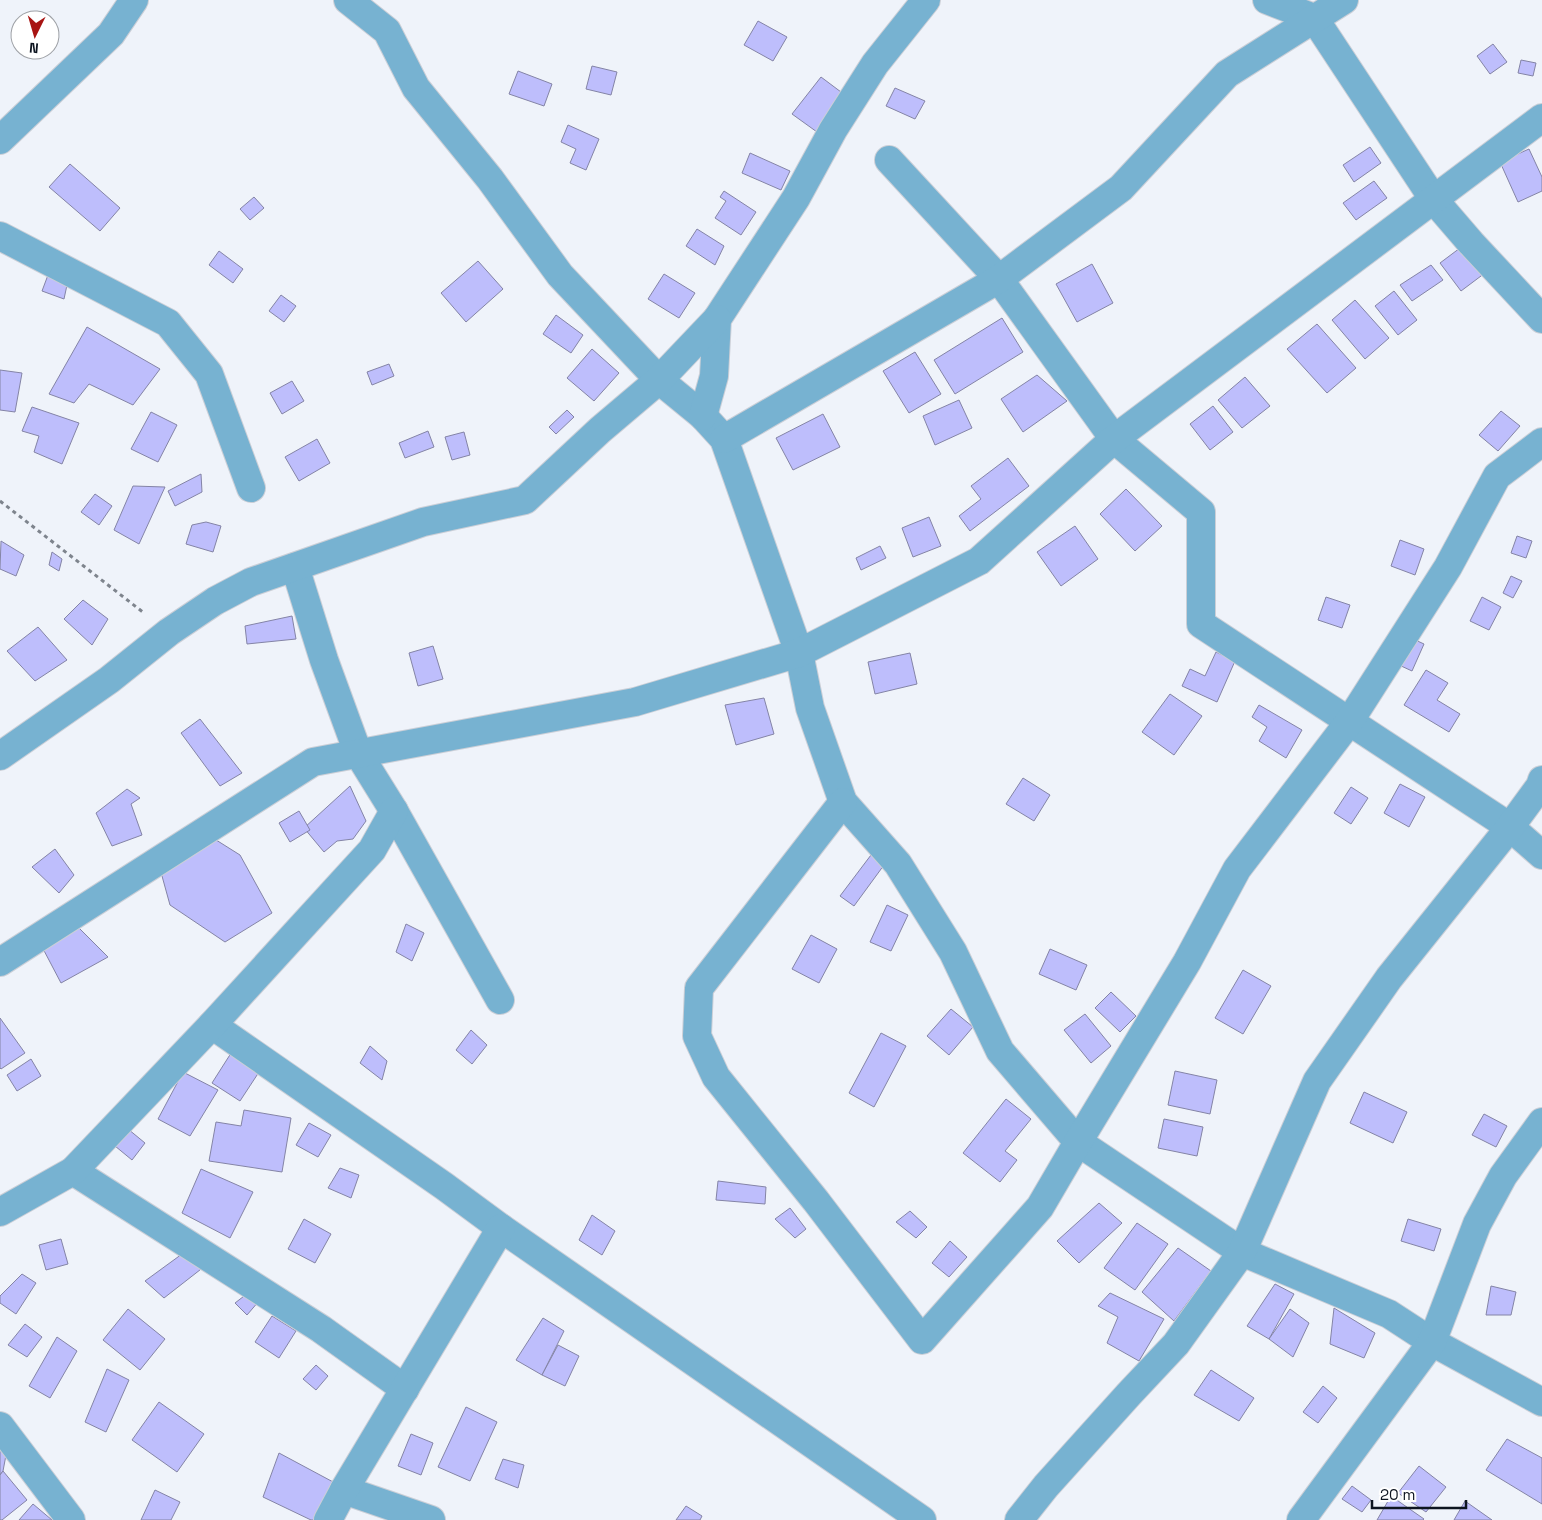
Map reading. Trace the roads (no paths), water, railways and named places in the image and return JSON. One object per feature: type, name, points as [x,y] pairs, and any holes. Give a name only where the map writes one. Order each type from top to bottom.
[{"type":"street","points":[[0,140],[111,34],[134,0]]},
{"type":"street","points":[[348,0],[387,31],[416,88],[490,179],[560,275],[659,380],[703,416],[724,439],[799,653],[810,708],[843,802],[898,864],[948,944],[1000,1051],[1078,1142],[1242,1252],[1389,1314],[1432,1342],[1542,1402]]},
{"type":"street","points":[[0,756],[109,680],[169,632],[215,601],[251,582],[423,522],[525,500],[600,430],[659,380],[717,318],[796,198],[833,130],[875,64],[926,0]]},
{"type":"street","points":[[1267,0],[1314,18],[1434,200],[1542,319]]},
{"type":"street","points":[[724,439],[999,280],[1121,188],[1227,74],[1344,0]]},
{"type":"street","points":[[0,962],[313,762],[635,702],[799,653],[979,561],[1114,439],[1542,118]]},
{"type":"street","points":[[889,160],[999,280],[1114,439],[1201,512],[1201,624],[1510,827],[1542,855]]},
{"type":"street","points":[[0,236],[168,323],[209,374],[251,488]]},
{"type":"street","points":[[703,416],[714,376],[717,318]]},
{"type":"street","points":[[843,802],[699,988],[697,1036],[716,1077],[816,1201],[922,1340],[1040,1207],[1187,962],[1237,869],[1348,722],[1448,567],[1497,476],[1542,442]]},
{"type":"street","points":[[295,567],[324,660],[358,753],[394,811],[500,1000]]},
{"type":"street","points":[[1019,1520],[1046,1486],[1176,1344],[1242,1252],[1317,1080],[1389,978],[1510,827],[1540,786],[1542,780]]},
{"type":"street","points":[[0,1212],[73,1171],[212,1025],[372,850],[394,811]]},
{"type":"street","points":[[212,1025],[922,1520]]},
{"type":"street","points":[[1302,1520],[1432,1342],[1477,1224],[1503,1176],[1542,1122]]},
{"type":"street","points":[[73,1171],[321,1329],[405,1389]]},
{"type":"street","points":[[328,1520],[344,1490],[501,1228]]},
{"type":"street","points":[[0,1426],[71,1520]]},
{"type":"street","points":[[344,1490],[430,1520]]}]
